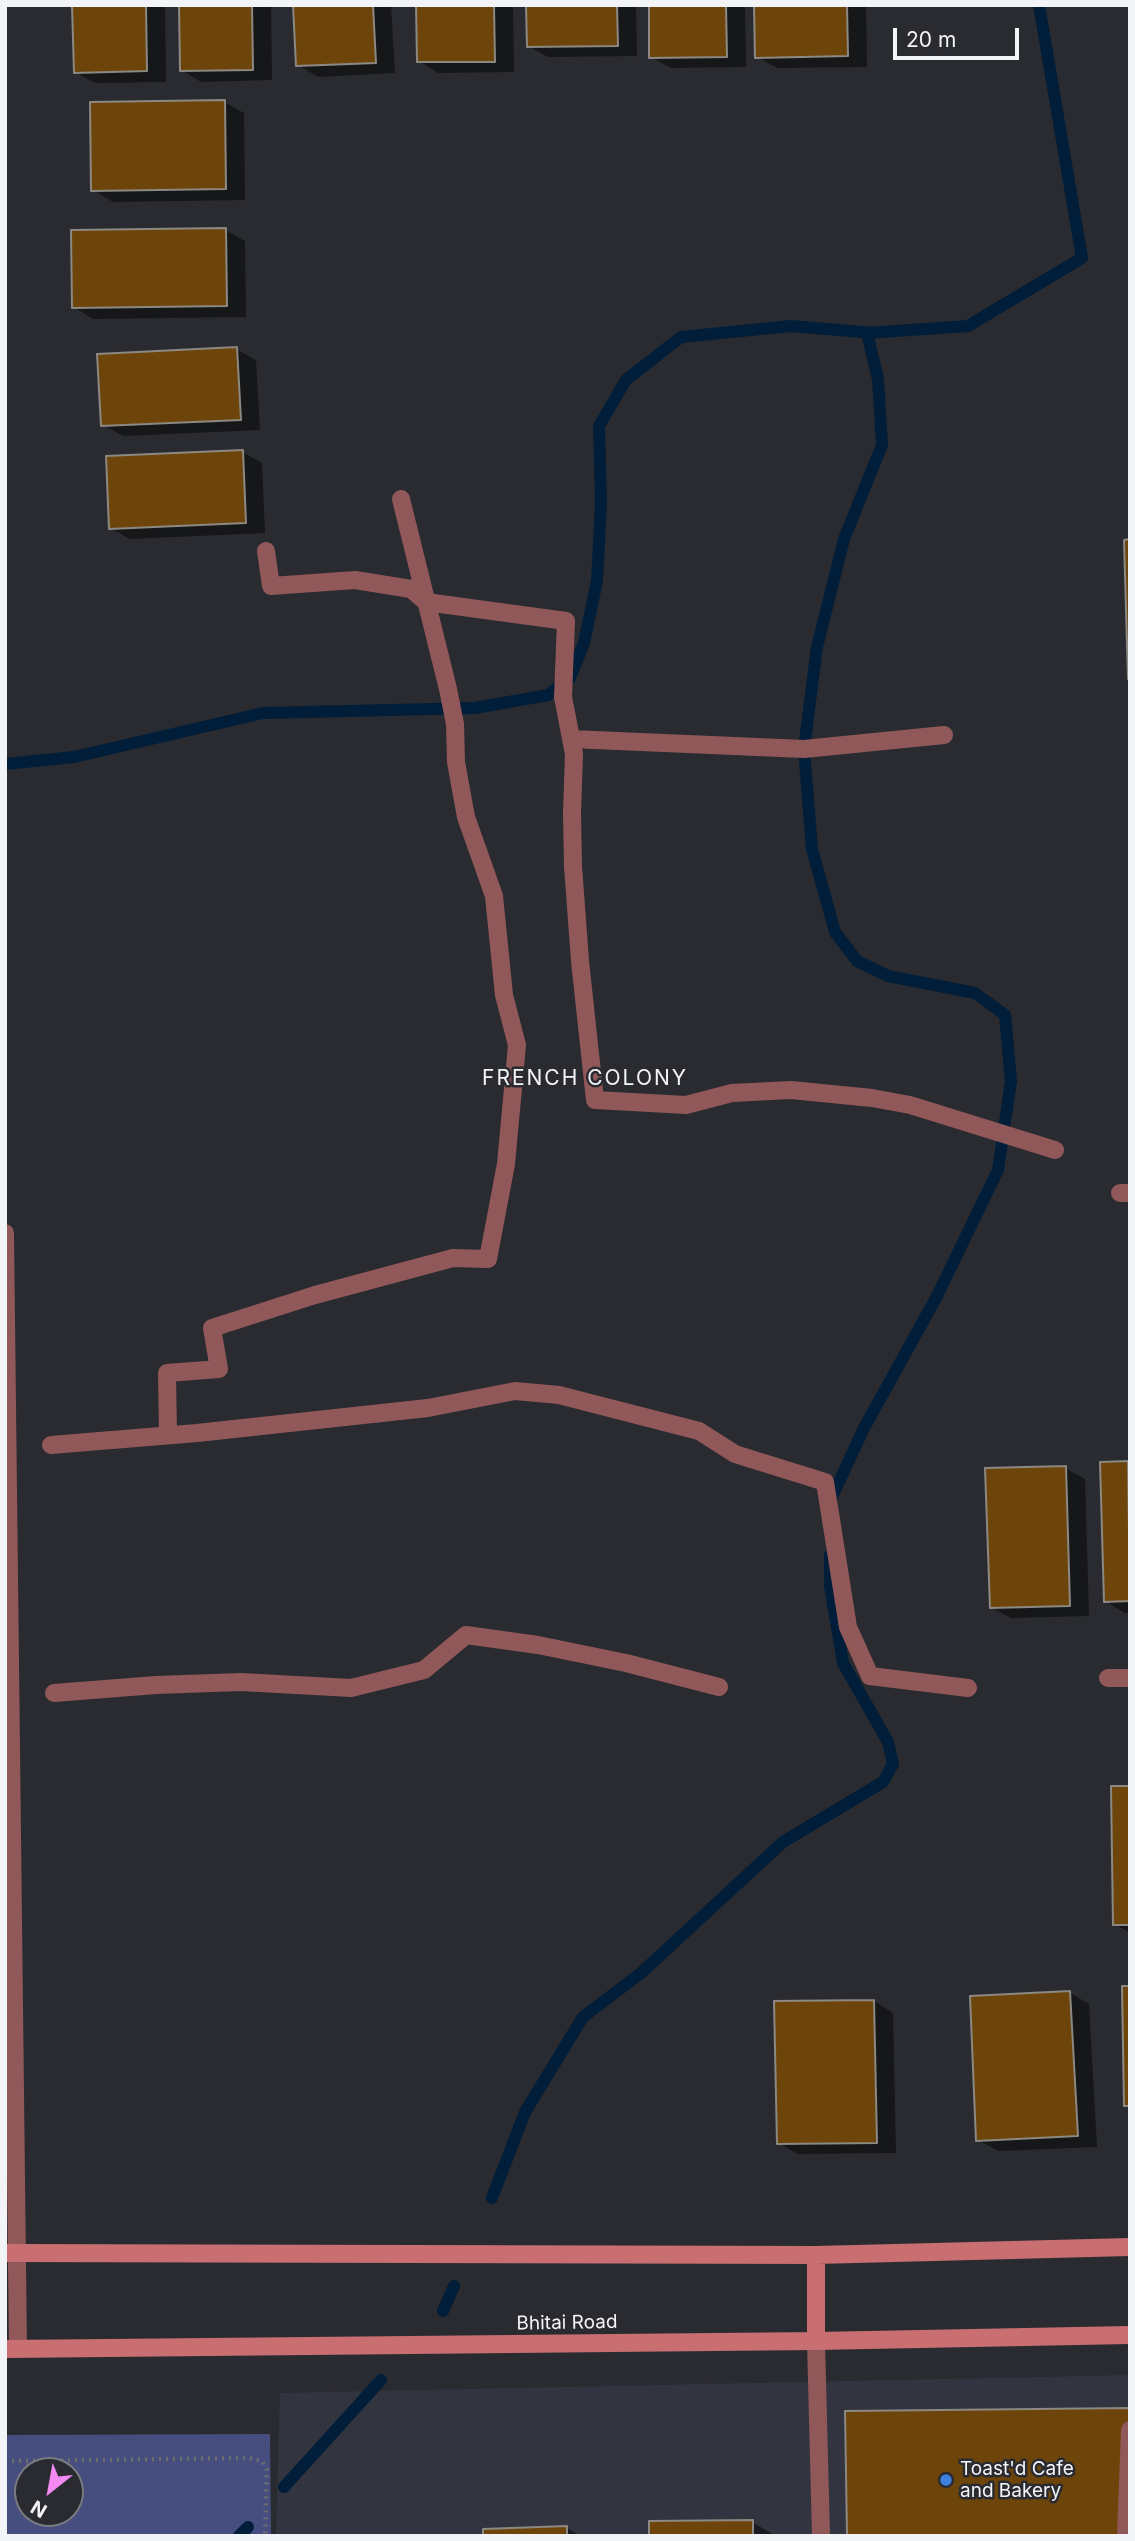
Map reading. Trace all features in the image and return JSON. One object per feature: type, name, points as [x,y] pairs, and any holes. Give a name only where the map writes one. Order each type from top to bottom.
[{"type":"street","points":[[168,1435],[167,1373],[219,1368],[212,1328],[315,1294],[453,1258],[488,1259],[506,1164],[517,1045],[504,996],[494,896],[466,817],[456,762],[454,723],[448,690],[401,499]]},
{"type":"street","points":[[265,551],[271,586],[355,580],[411,589],[426,602],[566,621],[563,697],[574,754],[572,813],[575,893],[595,1100],[686,1105],[732,1093],[791,1090],[872,1098],[910,1105],[1055,1150]]},
{"type":"street","points":[[571,739],[804,749],[944,735]]},
{"type":"street","points":[[5,1233],[12,2349]]},
{"type":"street","points":[[51,1445],[428,1408],[515,1391],[559,1395],[699,1431],[735,1454],[825,1482],[848,1627],[870,1676],[968,1688]]},
{"type":"street","points":[[54,1693],[241,1682],[351,1688],[424,1670],[466,1635],[538,1645],[626,1663],[719,1687]]},
{"type":"street","points":[[1108,1678],[1130,1678]]},
{"type":"street","points":[[10,2253],[816,2255],[1130,2247]]},
{"type":"street","points":[[816,2255],[821,2536]]},
{"type":"street","name":"Bhitai Road","points":[[12,2349],[1130,2335]]},
{"type":"street","points":[[1126,2536],[1130,2430]]},
{"type":"path","points":[[5,2462],[249,2458],[262,2461],[267,2470],[265,2536]]},
{"type":"shaded area","points":[[1130,2375],[1130,2536],[276,2536],[280,2393]]},
{"type":"shaded area","points":[[270,2434],[271,2536],[5,2536],[5,2435]]},
{"type":"building","points":[[72,5],[146,5],[147,71],[74,73]]},
{"type":"building","points":[[179,5],[252,5],[253,70],[180,71]]},
{"type":"building","points":[[293,5],[373,5],[376,63],[296,66]]},
{"type":"building","points":[[416,5],[494,5],[495,62],[417,62]]},
{"type":"building","points":[[526,5],[617,5],[618,46],[527,47]]},
{"type":"building","points":[[649,5],[726,5],[727,57],[649,58]]},
{"type":"building","points":[[754,5],[847,5],[848,56],[755,58]]},
{"type":"building","points":[[225,100],[226,189],[91,191],[90,102]]},
{"type":"building","points":[[226,228],[227,306],[72,308],[71,230]]},
{"type":"building","points":[[237,347],[241,420],[101,426],[97,354]]},
{"type":"building","points":[[243,450],[246,523],[109,529],[106,456]]},
{"type":"building","points":[[1130,539],[1130,679],[1128,679],[1124,540]]},
{"type":"building","points":[[1128,1461],[1130,1601],[1104,1602],[1100,1462]]},
{"type":"building","points":[[1066,1466],[1070,1606],[990,1608],[985,1468]]},
{"type":"building","points":[[1111,1786],[1130,1786],[1130,1925],[1113,1925]]},
{"type":"building","points":[[1122,1986],[1130,1986],[1130,2106],[1124,2106]]},
{"type":"building","points":[[1070,1991],[1078,2136],[976,2141],[970,1996]]},
{"type":"building","points":[[874,2000],[877,2143],[777,2144],[774,2001]]},
{"type":"building","points":[[1130,2408],[1130,2536],[847,2536],[845,2411]]},
{"type":"building","points":[[753,2520],[753,2536],[649,2536],[649,2521]]},
{"type":"building","points":[[567,2526],[567,2536],[483,2536],[483,2529]]},
{"type":"waterway","points":[[831,1505],[831,1499],[864,1428],[936,1298],[998,1170],[1011,1081],[1005,1015],[975,993],[888,976],[857,961],[835,932],[812,849],[804,749],[817,647],[844,539],[882,445],[878,379],[867,333],[968,326],[1082,258],[1039,5]]},
{"type":"waterway","points":[[5,764],[74,757],[263,713],[475,708],[548,695],[570,678],[584,643],[597,581],[601,503],[599,426],[626,380],[681,337],[791,326],[874,333]]},
{"type":"waterway","points":[[492,2198],[525,2112],[583,2017],[641,1973],[783,1842],[883,1782],[893,1764],[888,1742],[843,1663],[830,1586],[830,1555]]},
{"type":"waterway","points":[[443,2311],[454,2286]]},
{"type":"waterway","points":[[284,2487],[381,2380]]},
{"type":"waterway","points":[[239,2536],[248,2527]]},
{"type":"place","name":"Toast'd Cafe and Bakery","points":[[946,2480]]},
{"type":"district","name":"FRENCH COLONY","points":[[585,1079]]}]
